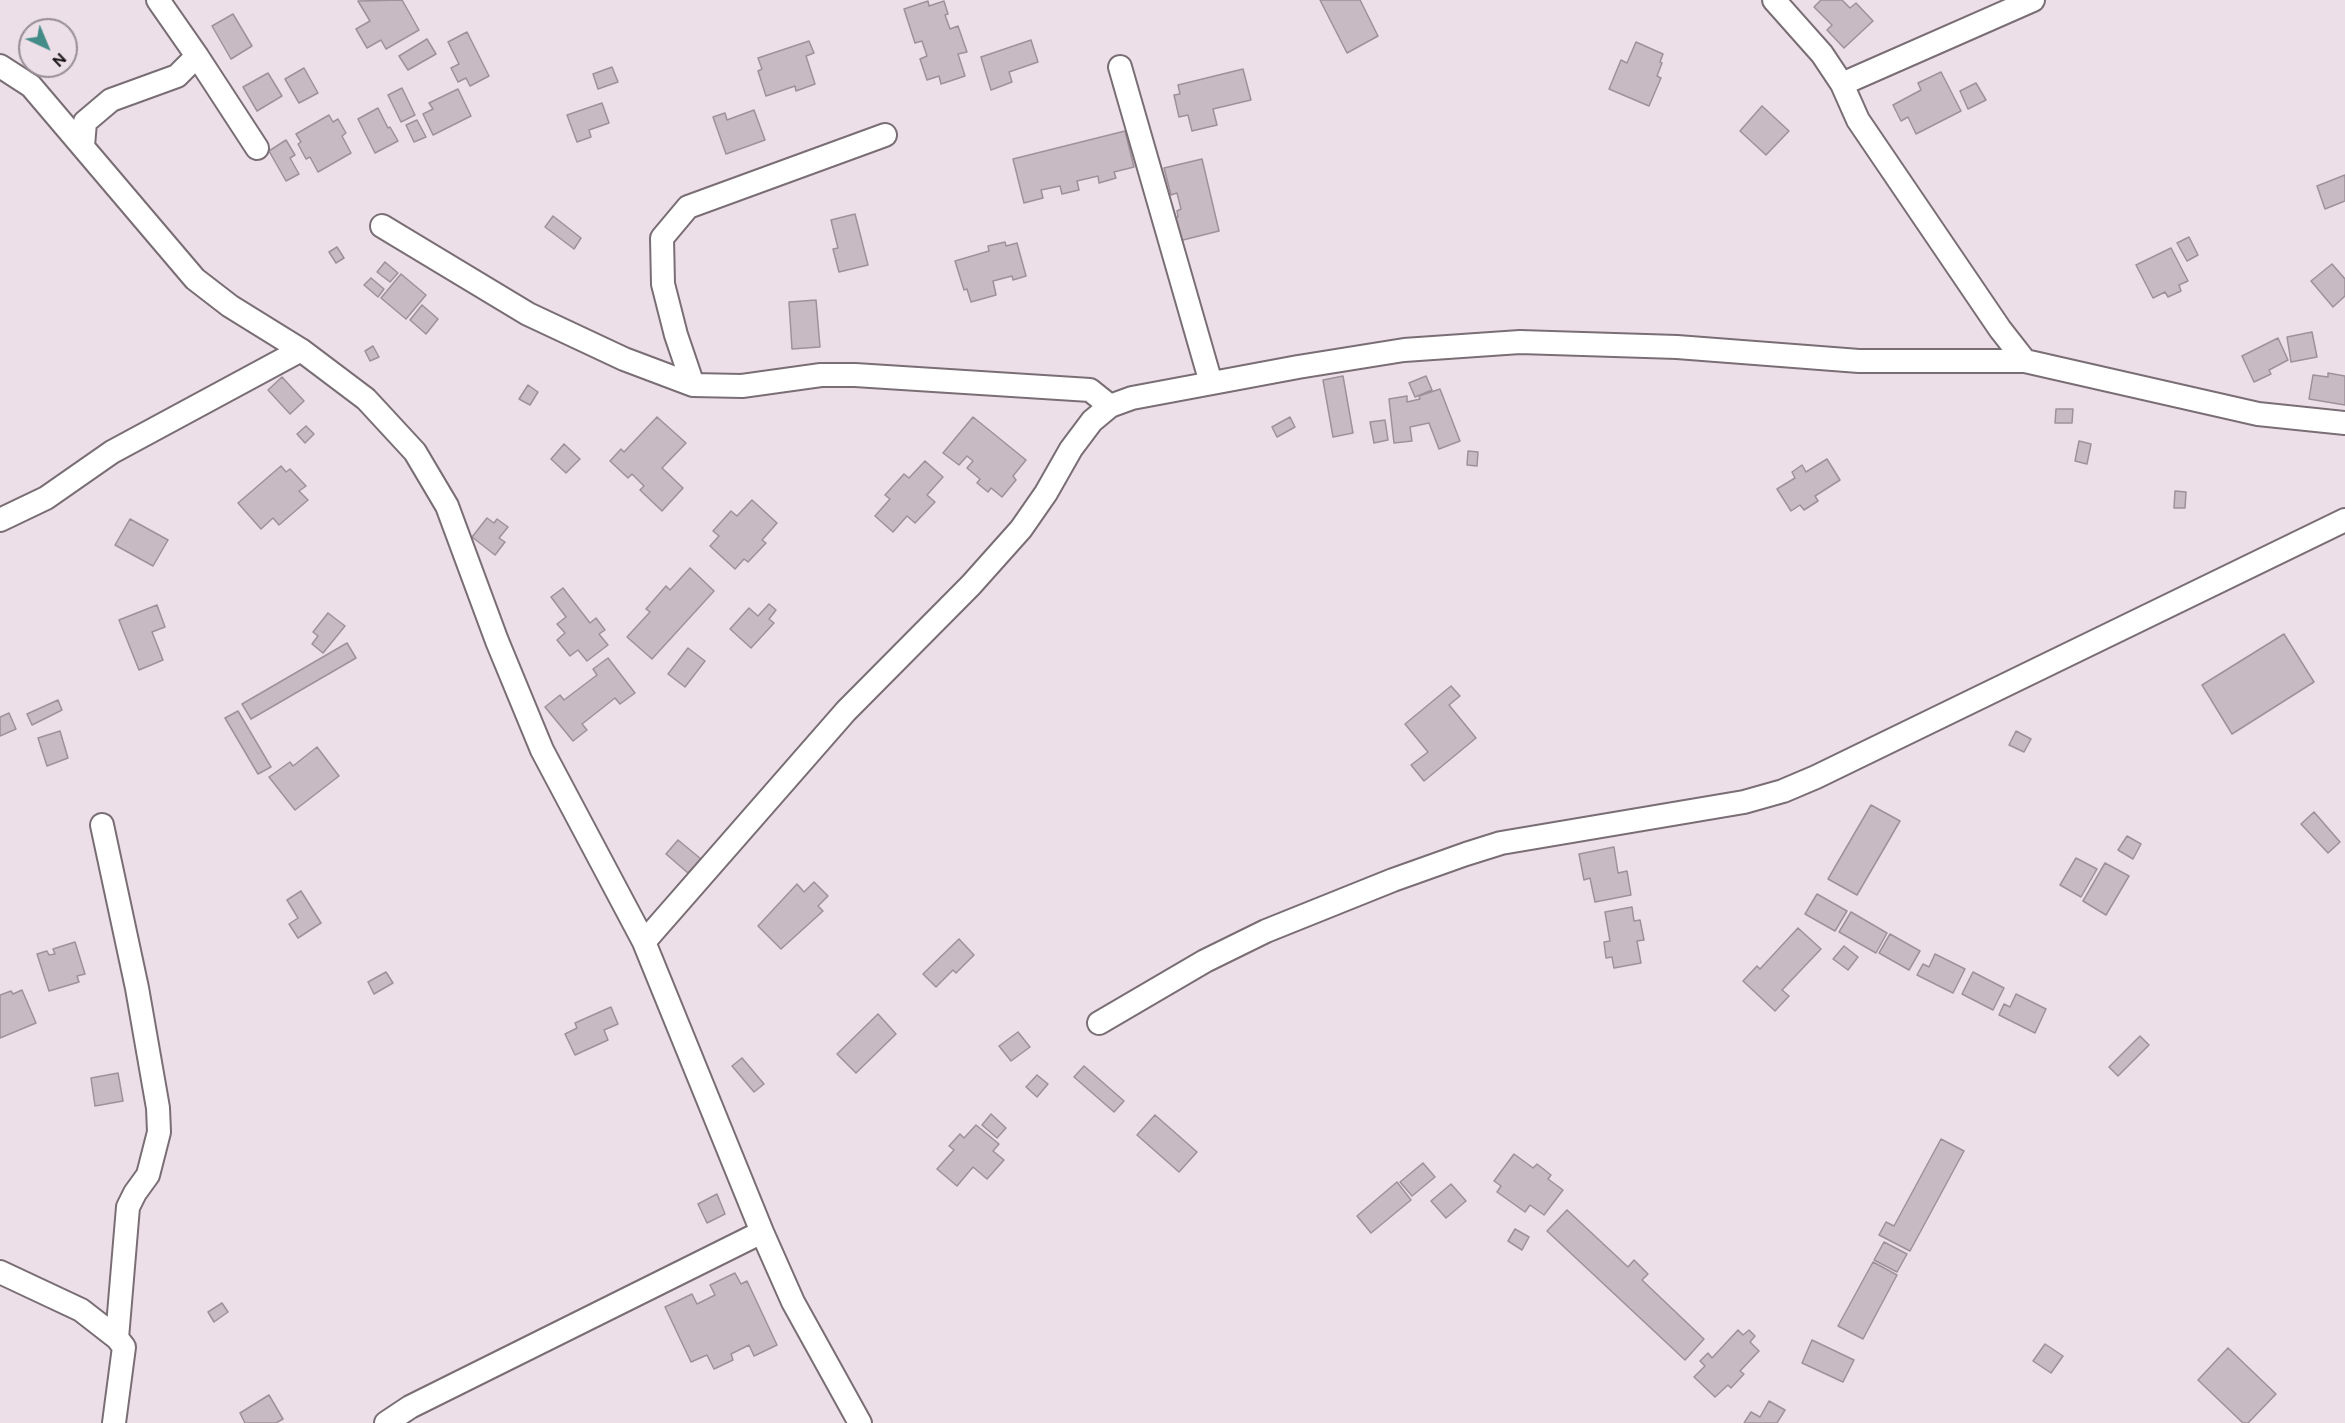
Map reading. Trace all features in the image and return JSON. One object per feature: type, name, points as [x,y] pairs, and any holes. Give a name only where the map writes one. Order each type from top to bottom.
[{"type":"street","points":[[158,0],[257,148]]},
{"type":"street","points":[[1774,0],[1822,54],[1842,84],[1858,120],[2000,329],[2025,361]]},
{"type":"street","points":[[1842,84],[2033,0]]},
{"type":"street","points":[[83,146],[84,122],[111,100],[177,76],[197,56]]},
{"type":"street","points":[[0,66],[31,86],[195,279],[230,306],[302,350],[366,399],[415,452],[447,506],[497,641],[542,750],[644,942],[762,1232],[794,1302],[856,1422]]},
{"type":"street","points":[[1120,66],[1210,384]]},
{"type":"street","points":[[693,385],[663,284],[662,238],[688,207],[885,135]]},
{"type":"street","points":[[382,226],[528,314],[624,358],[693,385],[742,386],[821,375],[855,375],[1090,390],[1110,406]]},
{"type":"street","points":[[644,942],[846,711],[971,585],[1021,529],[1046,493],[1071,449],[1092,421],[1110,406],[1132,399],[1404,350],[1520,342],[1677,347],[1858,361],[2025,361],[2258,414],[2345,423]]},
{"type":"street","points":[[0,520],[46,498],[112,452],[302,350]]},
{"type":"street","points":[[1099,1023],[1205,961],[1266,931],[1393,880],[1466,854],[1501,843],[1744,802],[1816,777],[2345,520]]},
{"type":"street","points":[[102,825],[137,988],[158,1108],[159,1132],[148,1175],[128,1207],[117,1338]]},
{"type":"street","points":[[387,1423],[410,1407],[762,1232]]},
{"type":"street","points":[[0,1272],[81,1310],[117,1338],[124,1347],[114,1423]]},
{"type":"building","points":[[402,0],[419,30],[386,49],[381,40],[367,48],[356,29],[370,21],[358,1]]},
{"type":"building","points":[[1320,0],[1360,0],[1378,36],[1347,53]]},
{"type":"building","points":[[1821,0],[1842,0],[1850,8],[1856,3],[1873,21],[1844,48],[1827,30],[1832,25],[1814,7]]},
{"type":"building","points":[[928,1],[929,6],[944,1],[948,14],[945,15],[950,29],[958,26],[967,52],[958,54],[965,76],[941,84],[939,76],[927,80],[920,59],[927,56],[922,41],[915,43],[904,9]]},
{"type":"building","points":[[233,14],[252,46],[231,59],[212,26]]},
{"type":"building","points":[[467,32],[489,76],[470,86],[466,78],[458,82],[451,68],[459,64],[448,42]]},
{"type":"building","points":[[427,39],[436,54],[408,70],[399,56]]},
{"type":"building","points":[[1031,40],[1038,62],[1009,72],[1012,82],[991,90],[981,57]]},
{"type":"building","points":[[809,41],[814,53],[806,56],[815,84],[796,91],[795,86],[766,96],[758,71],[762,69],[758,58]]},
{"type":"building","points":[[1636,42],[1663,54],[1657,76],[1661,78],[1649,106],[1609,89],[1621,60],[1627,63]]},
{"type":"building","points":[[612,67],[618,82],[598,89],[593,74]]},
{"type":"building","points":[[304,68],[318,93],[299,103],[285,79]]},
{"type":"building","points":[[1243,69],[1251,100],[1213,109],[1217,125],[1192,131],[1188,115],[1179,117],[1174,95],[1180,94],[1178,85]]},
{"type":"building","points":[[1941,72],[1961,111],[1916,134],[1908,117],[1901,121],[1893,105],[1921,90],[1918,83]]},
{"type":"building","points":[[268,73],[282,96],[257,111],[243,87]]},
{"type":"building","points":[[1976,83],[1986,100],[1968,109],[1960,91]]},
{"type":"building","points":[[402,88],[415,115],[401,122],[388,95]]},
{"type":"building","points":[[458,89],[471,116],[433,135],[423,114],[433,109],[429,103]]},
{"type":"building","points":[[602,103],[609,123],[589,130],[591,137],[577,142],[567,115]]},
{"type":"building","points":[[1762,106],[1789,131],[1766,155],[1740,131]]},
{"type":"building","points":[[378,108],[388,128],[390,127],[398,141],[375,153],[358,119]]},
{"type":"building","points":[[754,110],[765,140],[726,154],[713,117],[725,113],[727,120]]},
{"type":"building","points":[[329,115],[333,122],[338,119],[346,133],[342,136],[351,153],[318,172],[310,157],[306,159],[298,144],[301,142],[296,134]]},
{"type":"building","points":[[417,120],[426,137],[414,142],[406,125]]},
{"type":"building","points":[[1125,131],[1134,167],[1114,172],[1116,178],[1099,183],[1098,176],[1077,181],[1079,190],[1062,194],[1060,186],[1041,190],[1043,198],[1024,203],[1013,159]]},
{"type":"building","points":[[286,140],[295,155],[290,158],[299,174],[286,181],[269,151]]},
{"type":"building","points":[[1202,159],[1219,231],[1175,242],[1169,220],[1178,217],[1177,211],[1181,209],[1177,193],[1171,195],[1164,168]]},
{"type":"building","points":[[2345,175],[2345,201],[2325,209],[2317,186]]},
{"type":"building","points":[[855,214],[868,265],[839,272],[833,249],[838,248],[831,220]]},
{"type":"building","points":[[553,216],[581,238],[574,249],[545,227]]},
{"type":"building","points":[[2189,237],[2198,255],[2187,261],[2177,243]]},
{"type":"building","points":[[1005,242],[1006,246],[1017,243],[1026,276],[1013,280],[1012,276],[993,281],[996,295],[971,302],[967,289],[964,290],[955,261],[989,251],[988,246]]},
{"type":"building","points":[[337,247],[344,258],[336,263],[329,252]]},
{"type":"building","points":[[2171,248],[2188,281],[2179,285],[2181,291],[2168,297],[2165,292],[2153,298],[2136,265]]},
{"type":"building","points":[[385,262],[398,273],[390,282],[377,272]]},
{"type":"building","points":[[2332,264],[2345,279],[2345,296],[2333,307],[2311,281]]},
{"type":"building","points":[[401,274],[426,295],[406,319],[381,298]]},
{"type":"building","points":[[371,278],[384,289],[378,297],[364,285]]},
{"type":"building","points":[[816,300],[820,347],[792,349],[789,302]]},
{"type":"building","points":[[422,305],[438,319],[426,334],[410,320]]},
{"type":"building","points":[[2312,332],[2317,357],[2291,362],[2287,337]]},
{"type":"building","points":[[2278,338],[2288,360],[2269,370],[2271,374],[2254,382],[2242,356]]},
{"type":"building","points":[[373,346],[379,357],[370,361],[365,351]]},
{"type":"building","points":[[2328,373],[2345,376],[2345,405],[2309,399],[2313,375],[2328,377]]},
{"type":"building","points":[[1343,376],[1353,433],[1333,437],[1323,380]]},
{"type":"building","points":[[1426,376],[1432,390],[1415,397],[1409,383]]},
{"type":"building","points":[[282,377],[304,401],[290,414],[268,390]]},
{"type":"building","points":[[528,385],[538,392],[530,405],[519,399]]},
{"type":"building","points":[[1440,389],[1460,441],[1439,449],[1429,423],[1410,427],[1412,441],[1394,443],[1389,399],[1407,396],[1407,402],[1420,399],[1419,396]]},
{"type":"building","points":[[2056,409],[2073,409],[2072,423],[2055,423]]},
{"type":"building","points":[[657,417],[686,443],[662,468],[683,488],[662,511],[640,490],[644,486],[632,474],[628,478],[610,461],[621,449],[624,452]]},
{"type":"building","points":[[973,417],[1026,460],[1013,476],[1016,480],[1002,497],[991,488],[988,492],[977,483],[980,479],[967,468],[973,461],[967,456],[959,465],[943,453]]},
{"type":"building","points":[[1290,417],[1295,427],[1277,437],[1272,427]]},
{"type":"building","points":[[1385,420],[1388,440],[1374,443],[1370,422]]},
{"type":"building","points":[[306,426],[314,434],[305,443],[297,434]]},
{"type":"building","points":[[2079,441],[2091,444],[2087,464],[2075,461]]},
{"type":"building","points":[[564,444],[580,459],[566,473],[551,459]]},
{"type":"building","points":[[1468,451],[1478,452],[1477,466],[1467,465]]},
{"type":"building","points":[[1827,459],[1840,480],[1815,496],[1818,501],[1804,510],[1800,505],[1791,511],[1777,489],[1795,478],[1792,472],[1802,465],[1806,472]]},
{"type":"building","points":[[925,461],[943,477],[927,495],[935,502],[915,523],[907,516],[893,532],[875,516],[890,499],[885,495],[904,474],[909,478]]},
{"type":"building","points":[[281,466],[286,472],[290,469],[306,486],[299,491],[308,500],[279,525],[273,518],[261,529],[238,503]]},
{"type":"building","points":[[2175,491],[2186,492],[2185,508],[2174,508]]},
{"type":"building","points":[[752,500],[777,523],[762,540],[766,543],[748,562],[744,559],[735,569],[710,546],[719,536],[713,531],[731,511],[737,516]]},
{"type":"building","points":[[487,518],[494,523],[497,519],[508,527],[499,538],[505,542],[495,555],[472,537]]},
{"type":"building","points":[[130,519],[168,540],[153,566],[115,545]]},
{"type":"building","points":[[690,568],[714,591],[652,659],[627,637],[650,612],[646,609],[666,586],[670,590]]},
{"type":"building","points":[[563,588],[590,623],[596,618],[605,630],[599,634],[608,645],[587,661],[578,650],[570,656],[557,640],[565,633],[557,624],[566,617],[551,597]]},
{"type":"building","points":[[769,604],[776,610],[769,619],[774,623],[751,648],[730,629],[749,608],[758,616]]},
{"type":"building","points":[[157,605],[165,627],[152,632],[163,660],[139,670],[119,620]]},
{"type":"building","points":[[328,613],[345,626],[323,653],[312,644],[318,636],[313,632]]},
{"type":"building","points":[[2284,634],[2314,682],[2232,734],[2202,685]]},
{"type":"building","points":[[347,643],[356,658],[251,719],[242,704]]},
{"type":"building","points":[[688,648],[705,661],[685,687],[668,674]]},
{"type":"building","points":[[608,658],[635,693],[620,704],[615,698],[582,724],[587,730],[573,741],[545,707],[560,695],[564,700],[597,675],[593,669]]},
{"type":"building","points":[[1451,686],[1460,696],[1449,705],[1476,738],[1424,781],[1411,765],[1428,752],[1405,724]]},
{"type":"building","points":[[58,700],[62,710],[32,725],[27,714]]},
{"type":"building","points":[[238,711],[271,767],[258,774],[225,718]]},
{"type":"building","points":[[9,713],[16,729],[0,736],[0,717]]},
{"type":"building","points":[[60,731],[68,758],[47,766],[38,738]]},
{"type":"building","points":[[2016,731],[2031,739],[2024,752],[2009,745]]},
{"type":"building","points":[[317,747],[339,776],[295,810],[269,777],[290,762],[293,766]]},
{"type":"building","points":[[1871,805],[1900,821],[1857,895],[1828,879]]},
{"type":"building","points":[[2314,812],[2340,842],[2328,853],[2301,824]]},
{"type":"building","points":[[2127,836],[2141,844],[2133,859],[2118,850]]},
{"type":"building","points":[[678,840],[701,859],[688,873],[666,854]]},
{"type":"building","points":[[1614,847],[1618,873],[1627,871],[1631,895],[1595,902],[1590,878],[1584,880],[1579,854]]},
{"type":"building","points":[[2076,858],[2097,869],[2081,897],[2060,885]]},
{"type":"building","points":[[2105,863],[2129,876],[2106,915],[2083,901]]},
{"type":"building","points":[[814,882],[828,896],[818,906],[823,911],[781,949],[758,926],[797,884],[804,892]]},
{"type":"building","points":[[301,891],[321,923],[298,938],[289,924],[298,918],[287,900]]},
{"type":"building","points":[[1817,894],[1847,911],[1835,931],[1805,914]]},
{"type":"building","points":[[1632,907],[1634,921],[1640,920],[1644,940],[1637,941],[1641,963],[1614,968],[1612,957],[1606,958],[1604,942],[1610,941],[1605,912]]},
{"type":"building","points":[[1851,912],[1887,933],[1876,953],[1839,932]]},
{"type":"building","points":[[1798,928],[1821,949],[1782,990],[1789,996],[1775,1011],[1743,981],[1757,966],[1760,969]]},
{"type":"building","points":[[1890,934],[1920,951],[1909,970],[1879,953]]},
{"type":"building","points":[[959,939],[974,955],[956,973],[953,970],[936,987],[923,974]]},
{"type":"building","points":[[75,942],[85,974],[77,976],[79,982],[49,991],[37,954],[47,951],[49,955],[55,954],[53,949]]},
{"type":"building","points":[[1844,946],[1858,957],[1848,970],[1833,959]]},
{"type":"building","points":[[1935,954],[1965,969],[1953,993],[1917,975],[1923,964],[1929,967]]},
{"type":"building","points":[[386,972],[393,983],[374,994],[368,982]]},
{"type":"building","points":[[1973,972],[2004,988],[1993,1010],[1962,994]]},
{"type":"building","points":[[22,990],[36,1023],[0,1038],[0,995],[11,991],[13,994]]},
{"type":"building","points":[[2016,994],[2046,1009],[2035,1033],[1999,1015],[2004,1004],[2010,1007]]},
{"type":"building","points":[[611,1007],[618,1024],[604,1030],[608,1040],[575,1055],[565,1034],[577,1028],[575,1023]]},
{"type":"building","points":[[878,1014],[896,1034],[856,1073],[837,1054]]},
{"type":"building","points":[[1018,1032],[1030,1047],[1011,1061],[999,1046]]},
{"type":"building","points":[[2140,1036],[2149,1045],[2118,1076],[2109,1067]]},
{"type":"building","points":[[742,1058],[764,1084],[754,1092],[732,1066]]},
{"type":"building","points":[[1084,1066],[1124,1101],[1114,1112],[1074,1077]]},
{"type":"building","points":[[118,1073],[123,1101],[95,1106],[91,1078]]},
{"type":"building","points":[[1037,1075],[1048,1084],[1037,1097],[1026,1087]]},
{"type":"building","points":[[991,1114],[1006,1128],[997,1138],[982,1125]]},
{"type":"building","points":[[1155,1115],[1197,1152],[1179,1172],[1137,1135]]},
{"type":"building","points":[[976,1125],[999,1144],[993,1151],[1004,1160],[987,1179],[973,1167],[957,1186],[937,1169],[954,1150],[949,1146],[960,1134],[964,1138]]},
{"type":"building","points":[[1941,1139],[1964,1151],[1910,1251],[1879,1235],[1886,1222],[1894,1226]]},
{"type":"building","points":[[1514,1154],[1533,1168],[1537,1164],[1551,1175],[1548,1179],[1563,1190],[1544,1215],[1530,1205],[1525,1212],[1497,1192],[1501,1186],[1494,1181]]},
{"type":"building","points":[[1423,1163],[1435,1177],[1412,1196],[1400,1182]]},
{"type":"building","points":[[1397,1182],[1411,1200],[1371,1233],[1357,1216]]},
{"type":"building","points":[[1451,1184],[1466,1201],[1446,1218],[1431,1201]]},
{"type":"building","points":[[717,1194],[725,1214],[707,1223],[698,1204]]},
{"type":"building","points":[[1567,1210],[1628,1267],[1634,1260],[1648,1274],[1642,1280],[1704,1339],[1685,1360],[1547,1231]]},
{"type":"building","points":[[1515,1229],[1529,1237],[1522,1250],[1508,1241]]},
{"type":"building","points":[[1884,1242],[1907,1254],[1897,1272],[1874,1260]]},
{"type":"building","points":[[1873,1262],[1897,1275],[1863,1339],[1838,1326]]},
{"type":"building","points":[[735,1273],[741,1284],[747,1281],[777,1345],[754,1356],[749,1345],[731,1354],[733,1360],[714,1369],[707,1355],[691,1362],[665,1307],[692,1294],[697,1304],[715,1295],[710,1285]]},
{"type":"building","points":[[222,1303],[228,1312],[214,1322],[208,1312]]},
{"type":"building","points":[[1738,1330],[1743,1335],[1749,1330],[1755,1336],[1750,1342],[1759,1351],[1740,1371],[1744,1374],[1731,1388],[1728,1385],[1715,1397],[1694,1377],[1705,1366],[1700,1361],[1708,1353],[1712,1358]]},
{"type":"building","points":[[1812,1340],[1854,1360],[1843,1382],[1802,1363]]},
{"type":"building","points":[[2045,1344],[2063,1356],[2051,1373],[2033,1361]]},
{"type":"building","points":[[2228,1348],[2276,1394],[2248,1423],[2243,1423],[2198,1380]]},
{"type":"building","points":[[269,1395],[283,1419],[276,1423],[245,1423],[240,1413]]},
{"type":"building","points":[[1769,1401],[1785,1410],[1777,1423],[1744,1423],[1751,1412],[1760,1417]]}]
